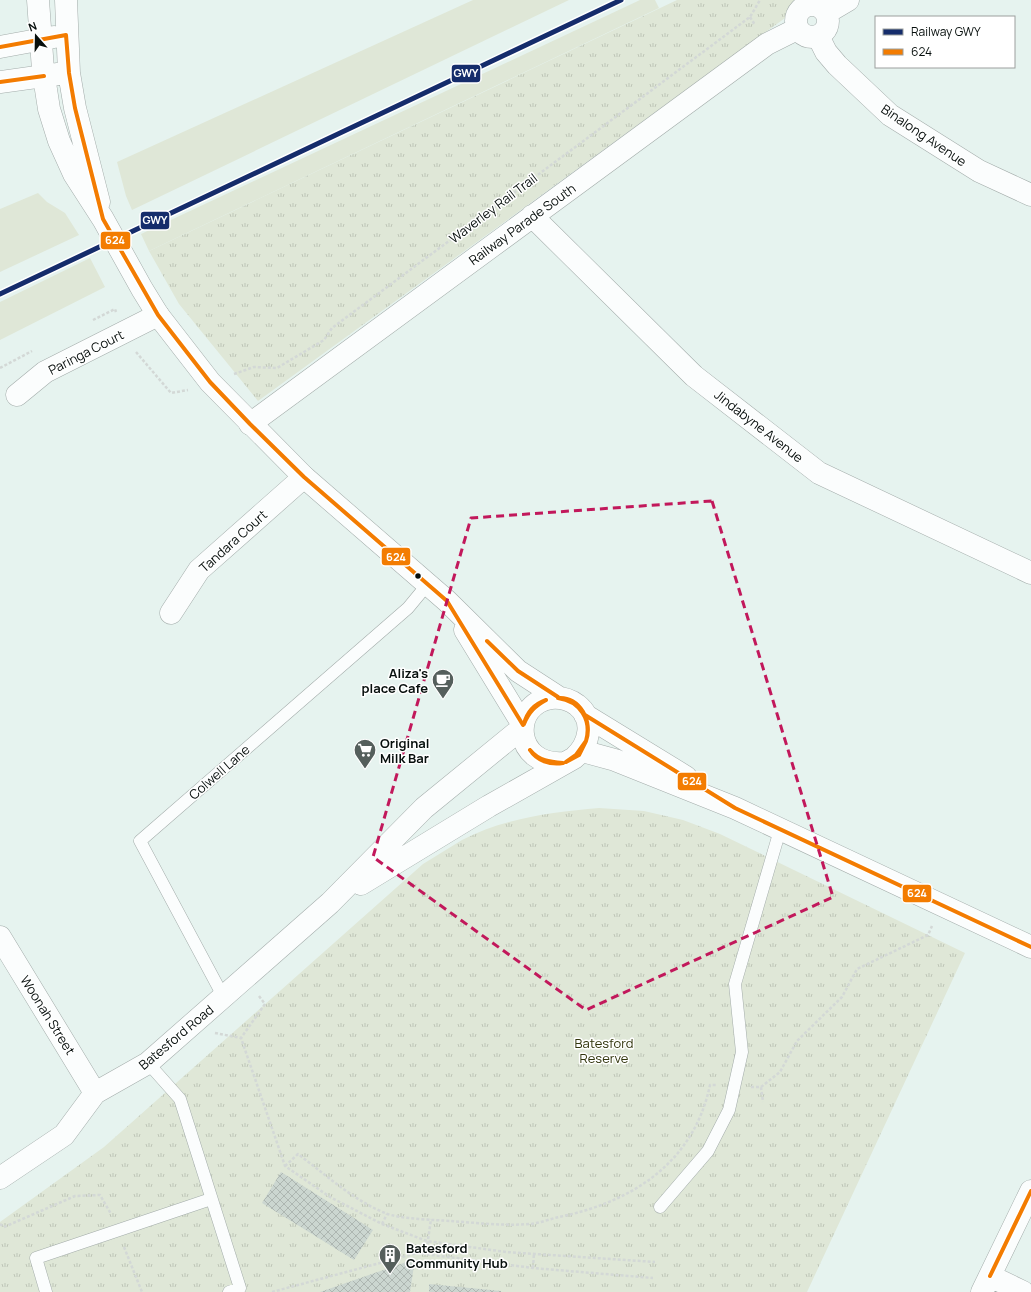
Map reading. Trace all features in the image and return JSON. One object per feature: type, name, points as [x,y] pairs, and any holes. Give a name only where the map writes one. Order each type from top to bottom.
[{"type":"street","points":[[38,0],[44,76],[49,109],[59,141],[74,174],[103,219],[158,315],[210,382],[304,477],[447,602],[518,671],[558,697],[569,700],[578,706],[585,715],[589,727],[588,740],[582,751],[574,758],[564,763],[548,763],[534,756],[527,748],[523,739],[523,726],[527,713],[535,704],[546,699],[558,697]]},
{"type":"street","points":[[66,0],[66,35],[69,73],[75,108],[103,219]]},
{"type":"street","points":[[826,13],[848,0]]},
{"type":"street","points":[[808,5],[818,5],[826,13],[828,23],[827,28],[818,36],[805,36],[797,29],[796,16],[803,7],[808,5]]},
{"type":"street","name":"Railway Parade South","points":[[250,424],[767,44],[797,29]]},
{"type":"street","points":[[0,47],[66,35]]},
{"type":"street","name":"Binalong Avenue","points":[[818,36],[826,52],[837,65],[890,115],[979,171],[1031,195]]},
{"type":"street","points":[[0,82],[69,73]]},
{"type":"street","name":"Jindabyne Avenue","points":[[532,216],[694,376],[819,473],[1031,573]]},
{"type":"street","name":"Paringa Court","points":[[17,396],[46,372],[158,315]]},
{"type":"street","name":"Tandara Court","points":[[171,613],[199,570],[304,477]]},
{"type":"street","points":[[447,602],[523,726]]},
{"type":"street","points":[[585,715],[735,808]]},
{"type":"street","name":"Batesford Road","points":[[0,1178],[64,1135],[95,1092],[148,1063],[330,903],[424,808],[523,726]]},
{"type":"street","points":[[582,751],[615,760],[735,808],[1031,947]]},
{"type":"street","name":"Batesford Road","points":[[330,903],[488,806],[564,763]]},
{"type":"street","name":"Woonah Street","points":[[0,937],[95,1092]]},
{"type":"street","points":[[1023,1292],[986,1284],[1031,1191]]},
{"type":"lane","name":"Colwell Lane","points":[[223,996],[140,841],[408,608],[428,585]]},
{"type":"lane","points":[[660,1206],[708,1151],[729,1110],[742,1052],[735,984],[780,830]]},
{"type":"lane","points":[[148,1063],[180,1099],[240,1288],[230,1292]]},
{"type":"lane","points":[[46,1292],[36,1258],[211,1199]]},
{"type":"path","name":"Waverley Rail Trail","points":[[210,382],[254,366],[277,368],[324,340],[332,328],[750,17],[760,0]]},
{"type":"path","points":[[285,1166],[298,1154],[360,1201],[387,1214],[431,1219],[492,1224],[530,1224],[581,1213],[620,1199],[657,1175],[684,1145],[705,1107],[710,1084],[761,1087],[780,1072],[797,1041],[842,997],[857,970],[928,935],[941,905]]},
{"type":"path","points":[[246,978],[265,1004],[241,1038],[285,1166],[330,1197],[382,1224],[428,1241],[506,1252],[534,1253],[573,1258],[655,1262]]},
{"type":"path","points":[[761,1087],[763,1102]]},
{"type":"path","points":[[382,1224],[387,1214]]},
{"type":"path","points":[[426,1254],[431,1219]]},
{"type":"path","points":[[272,1292],[417,1253],[533,1268],[653,1278]]},
{"type":"path","points":[[533,1268],[534,1253]]},
{"type":"highlighted area","points":[[712,501],[833,897],[586,1010],[373,857],[471,518]]},
{"type":"green space","points":[[473,0],[569,0],[132,210],[126,196],[117,162]]},
{"type":"green space","points":[[640,0],[655,0],[659,8],[149,251],[141,234]]},
{"type":"green space","points":[[677,0],[819,0],[792,13],[258,401],[179,304],[149,251]]},
{"type":"green space","points":[[38,193],[47,202],[65,213],[79,235],[0,272],[0,209]]},
{"type":"green space","points":[[90,258],[105,287],[0,340],[0,302]]},
{"type":"green space","name":"Batesford Reserve","points":[[599,808],[644,811],[683,820],[720,834],[965,953],[807,1292],[0,1292],[0,1222],[104,1147],[423,864],[462,840],[495,826],[529,817]]},
{"type":"building","points":[[281,1172],[373,1230],[354,1260],[262,1203]]},
{"type":"building","name":"Batesford Community Hub","points":[[415,1259],[410,1292],[320,1292]]},
{"type":"building","points":[[429,1284],[501,1291],[501,1292],[429,1292]]},
{"type":"rail line","name":"GWY","points":[[0,294],[621,0]]},
{"type":"transit line","name":"624","points":[[66,35],[69,73],[75,108],[103,219],[158,315],[210,382],[250,424],[304,477],[447,601],[523,725]]},
{"type":"transit line","name":"624","points":[[0,47],[66,35]]},
{"type":"transit line","name":"624","points":[[0,82],[44,76]]},
{"type":"transit line","name":"624","points":[[487,641],[518,671],[558,697]]},
{"type":"transit line","name":"624","points":[[558,698],[566,700],[578,707],[586,719],[586,741]]},
{"type":"transit line","name":"624","points":[[558,698],[566,698],[573,701],[583,712],[588,726],[586,741]]},
{"type":"transit line","name":"624","points":[[524,724],[532,709],[546,700]]},
{"type":"transit line","name":"624","points":[[524,724],[533,710],[546,700]]},
{"type":"transit line","name":"624","points":[[585,715],[735,808],[1031,947]]},
{"type":"transit line","name":"624","points":[[566,762],[576,755],[586,741]]},
{"type":"transit line","name":"624","points":[[566,762],[579,755],[586,741]]},
{"type":"transit line","name":"624","points":[[530,750],[541,759],[563,763]]},
{"type":"transit line","name":"624","points":[[530,750],[536,757],[549,763],[563,763]]},
{"type":"transit line","name":"624","points":[[990,1276],[1031,1191]]},
{"type":"place","name":"Aliza's place Cafe","points":[[443,700]]},
{"type":"place","name":"Original Milk Bar","points":[[365,770]]},
{"type":"place","name":"Batesford Community Hub","points":[[390,1274]]}]
